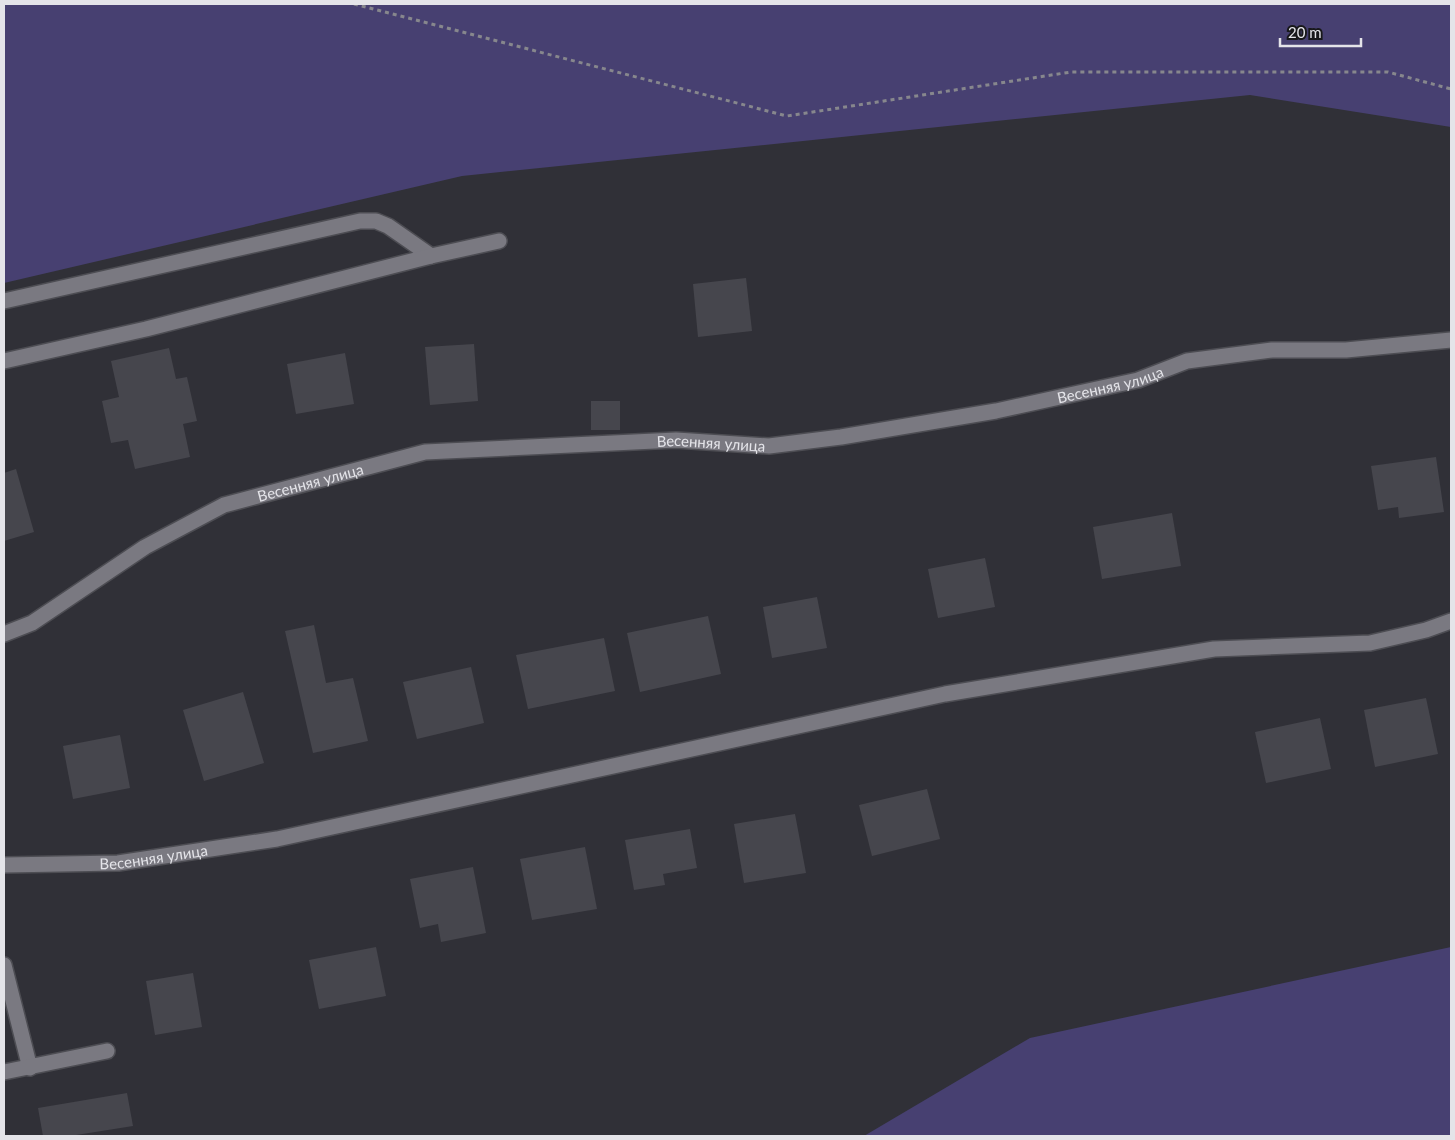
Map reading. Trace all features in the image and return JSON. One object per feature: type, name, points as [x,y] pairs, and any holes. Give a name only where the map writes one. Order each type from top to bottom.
[{"type":"street","points":[[4,301],[360,220],[376,221],[388,226],[431,256]]},
{"type":"street","points":[[4,361],[146,329],[431,256],[499,241]]},
{"type":"street","name":"Весенняя улица","points":[[4,634],[32,623],[145,548],[224,505],[425,452],[676,440],[769,446],[842,437],[996,411],[1138,380],[1187,361],[1272,350],[1346,350],[1451,340]]},
{"type":"street","name":"Весенняя улица","points":[[4,865],[118,863],[277,838],[945,694],[1214,649],[1370,642],[1426,630],[1451,621]]},
{"type":"street","points":[[4,965],[30,1068]]},
{"type":"street","points":[[4,1072],[107,1051]]},
{"type":"path","points":[[354,4],[787,116],[1071,72],[1388,72],[1451,89]]},
{"type":"shaded area","points":[[4,4],[1451,4],[1451,127],[1250,95],[462,176],[4,283]]},
{"type":"shaded area","points":[[1451,947],[1451,1136],[864,1136],[1030,1038]]},
{"type":"building","points":[[746,278],[752,331],[698,337],[693,284]]},
{"type":"building","points":[[474,344],[478,401],[430,405],[425,347]]},
{"type":"building","points":[[169,348],[176,379],[187,377],[197,421],[183,424],[190,457],[135,469],[128,440],[111,443],[102,401],[119,397],[111,361]]},
{"type":"building","points":[[345,353],[354,404],[296,414],[287,364]]},
{"type":"building","points":[[591,401],[620,401],[620,430],[591,430]]},
{"type":"building","points":[[1436,457],[1444,512],[1399,518],[1398,507],[1378,510],[1371,466]]},
{"type":"building","points":[[16,469],[34,532],[4,541],[4,473]]},
{"type":"building","points":[[1172,513],[1181,566],[1102,579],[1093,527]]},
{"type":"building","points":[[985,558],[995,607],[938,618],[928,569]]},
{"type":"building","points":[[817,597],[827,648],[772,658],[763,607]]},
{"type":"building","points":[[708,616],[721,674],[640,692],[627,633]]},
{"type":"building","points":[[314,625],[326,683],[353,678],[368,741],[313,753],[285,631]]},
{"type":"building","points":[[604,638],[615,691],[528,709],[516,655]]},
{"type":"building","points":[[471,667],[484,723],[417,739],[403,682]]},
{"type":"building","points":[[243,692],[264,763],[204,781],[183,710]]},
{"type":"building","points":[[1426,698],[1438,754],[1375,767],[1364,710]]},
{"type":"building","points":[[1320,718],[1331,769],[1266,783],[1255,732]]},
{"type":"building","points":[[120,735],[130,788],[73,799],[63,746]]},
{"type":"building","points":[[927,789],[940,839],[872,856],[859,805]]},
{"type":"building","points":[[795,814],[806,873],[744,883],[734,824]]},
{"type":"building","points":[[690,829],[697,868],[663,874],[665,885],[634,890],[625,840]]},
{"type":"building","points":[[585,847],[597,909],[532,920],[520,859]]},
{"type":"building","points":[[473,867],[486,933],[441,942],[438,924],[420,928],[410,879]]},
{"type":"building","points":[[376,947],[386,996],[319,1009],[309,960]]},
{"type":"building","points":[[193,973],[202,1027],[155,1035],[146,981]]},
{"type":"building","points":[[127,1093],[133,1126],[70,1136],[43,1136],[38,1108]]}]
